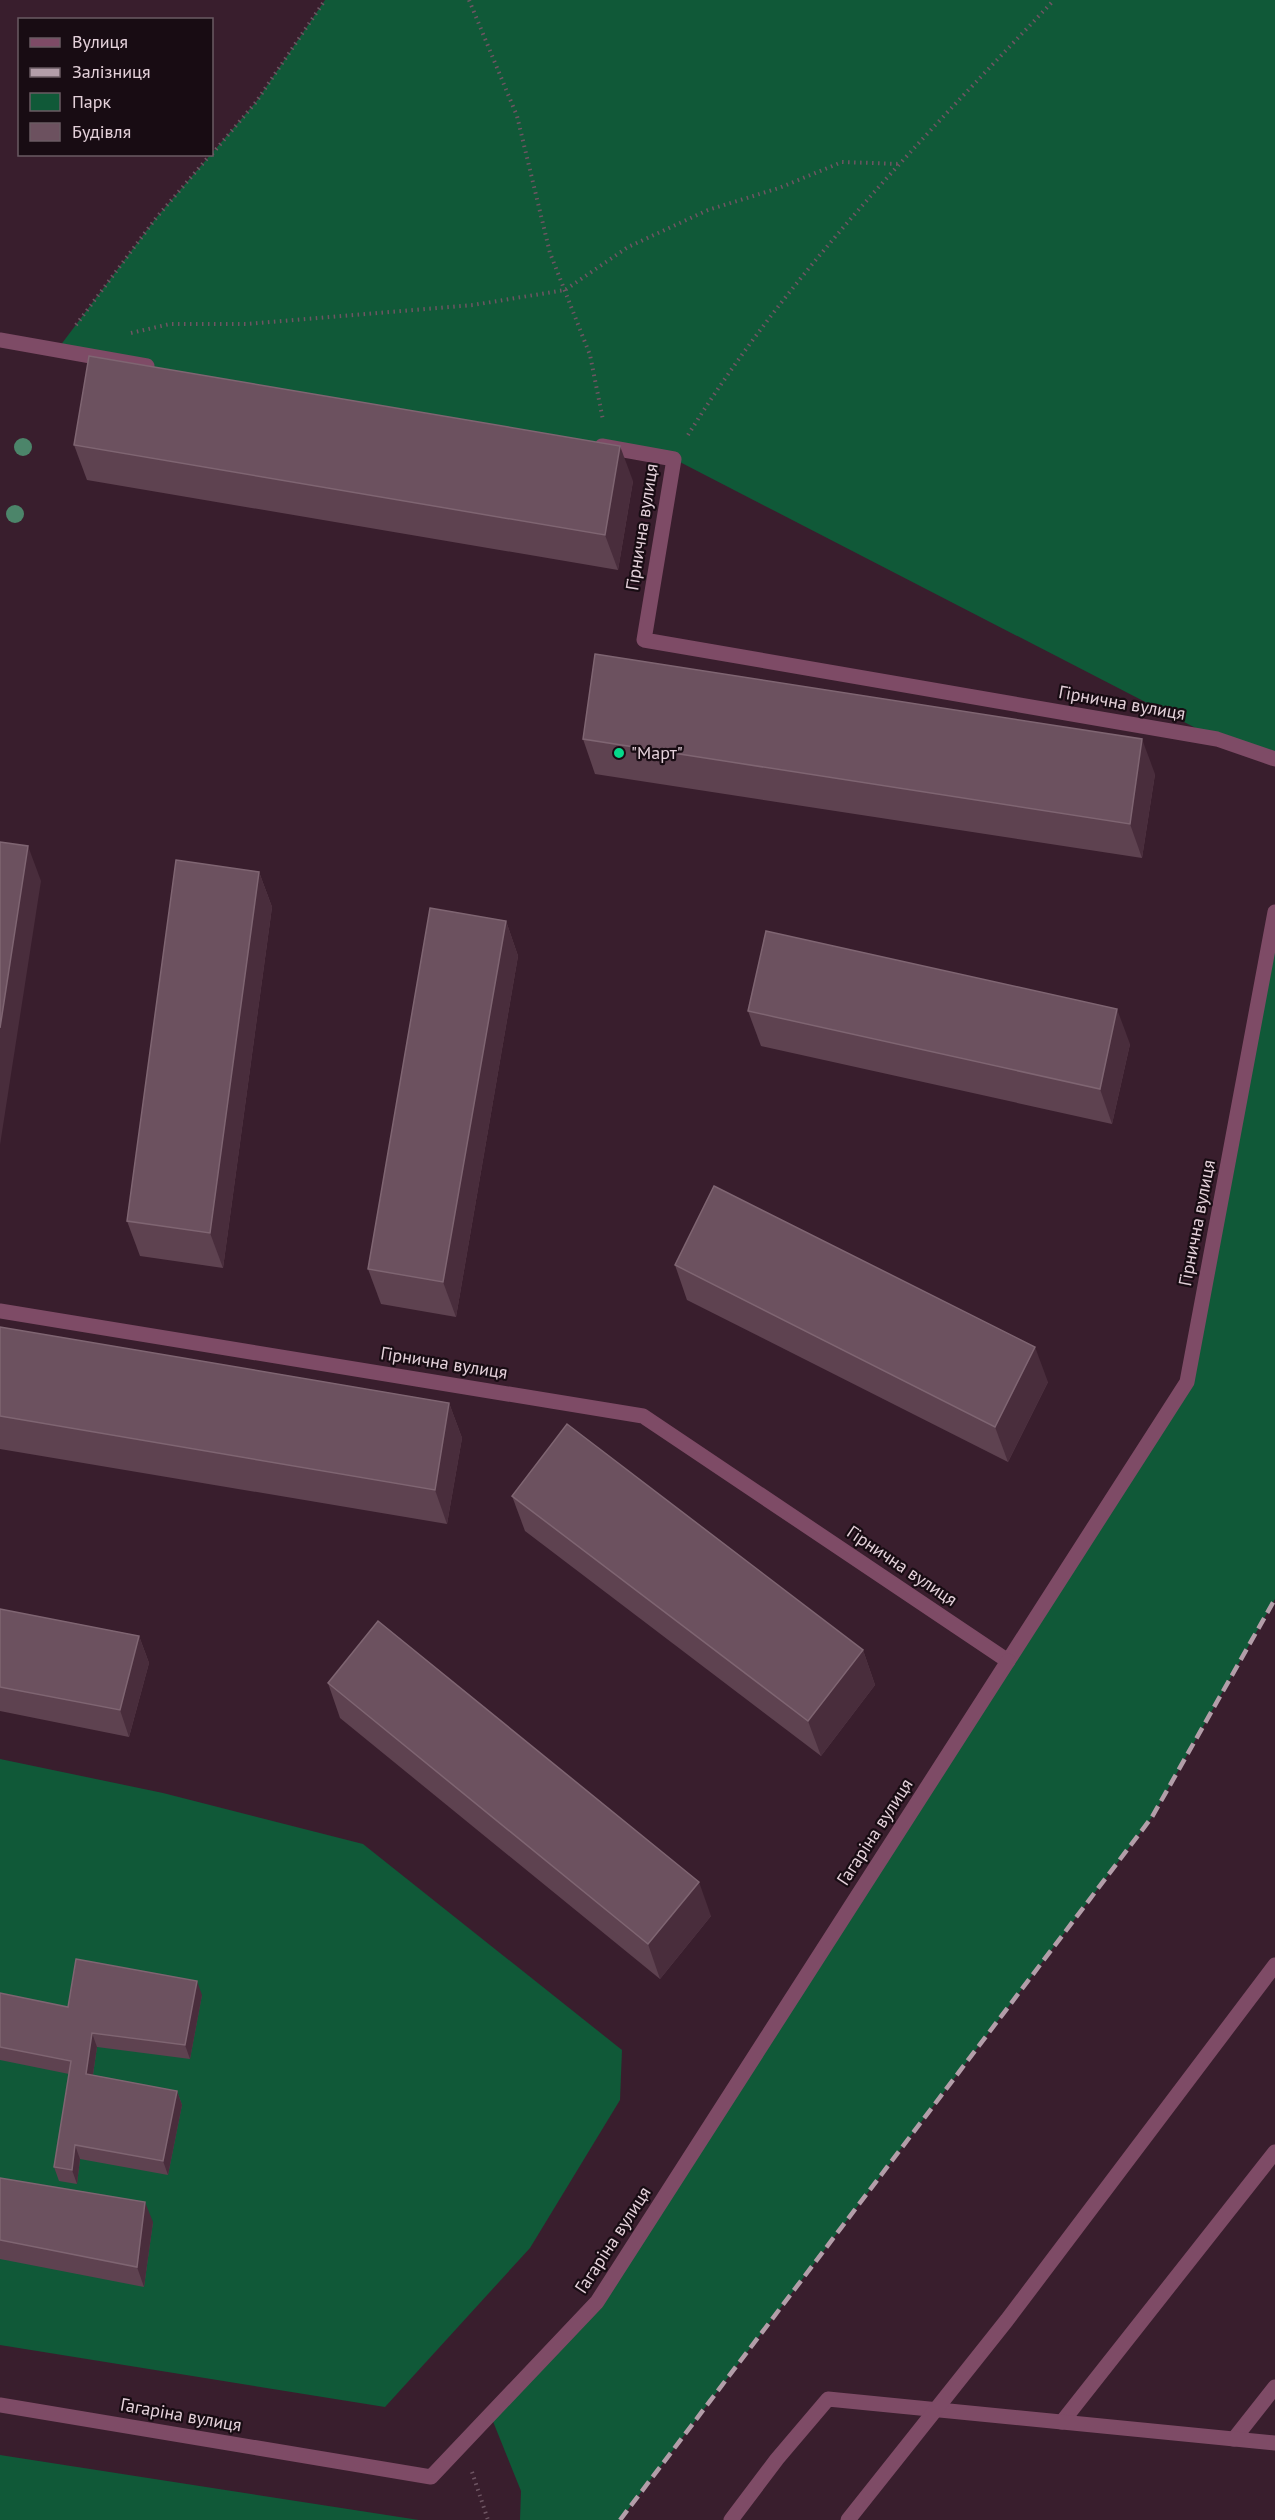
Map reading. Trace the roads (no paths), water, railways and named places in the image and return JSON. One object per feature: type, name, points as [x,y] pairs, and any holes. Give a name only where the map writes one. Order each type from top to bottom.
[{"type":"street","points":[[0,340],[163,368]]},
{"type":"street","name":"Гірнична вулиця","points":[[588,444],[674,459],[644,640],[1217,739],[1275,759]]},
{"type":"street","name":"Гірнична вулиця","points":[[0,1311],[642,1416],[1008,1660],[1187,1382],[1275,912]]},
{"type":"street","name":"Гагаріна вулиця","points":[[0,2405],[430,2477],[597,2302],[1008,1660]]},
{"type":"street","points":[[848,2520],[1007,2320],[1275,1965]]},
{"type":"street","points":[[1062,2422],[1275,2152]]},
{"type":"street","points":[[1234,2439],[1275,2387]]},
{"type":"street","points":[[731,2520],[777,2459],[828,2399],[1275,2443]]},
{"type":"railway","points":[[620,2520],[1152,1817],[1275,1599]]},
{"type":"place","name":"\"Март\"","points":[[619,753]]}]
